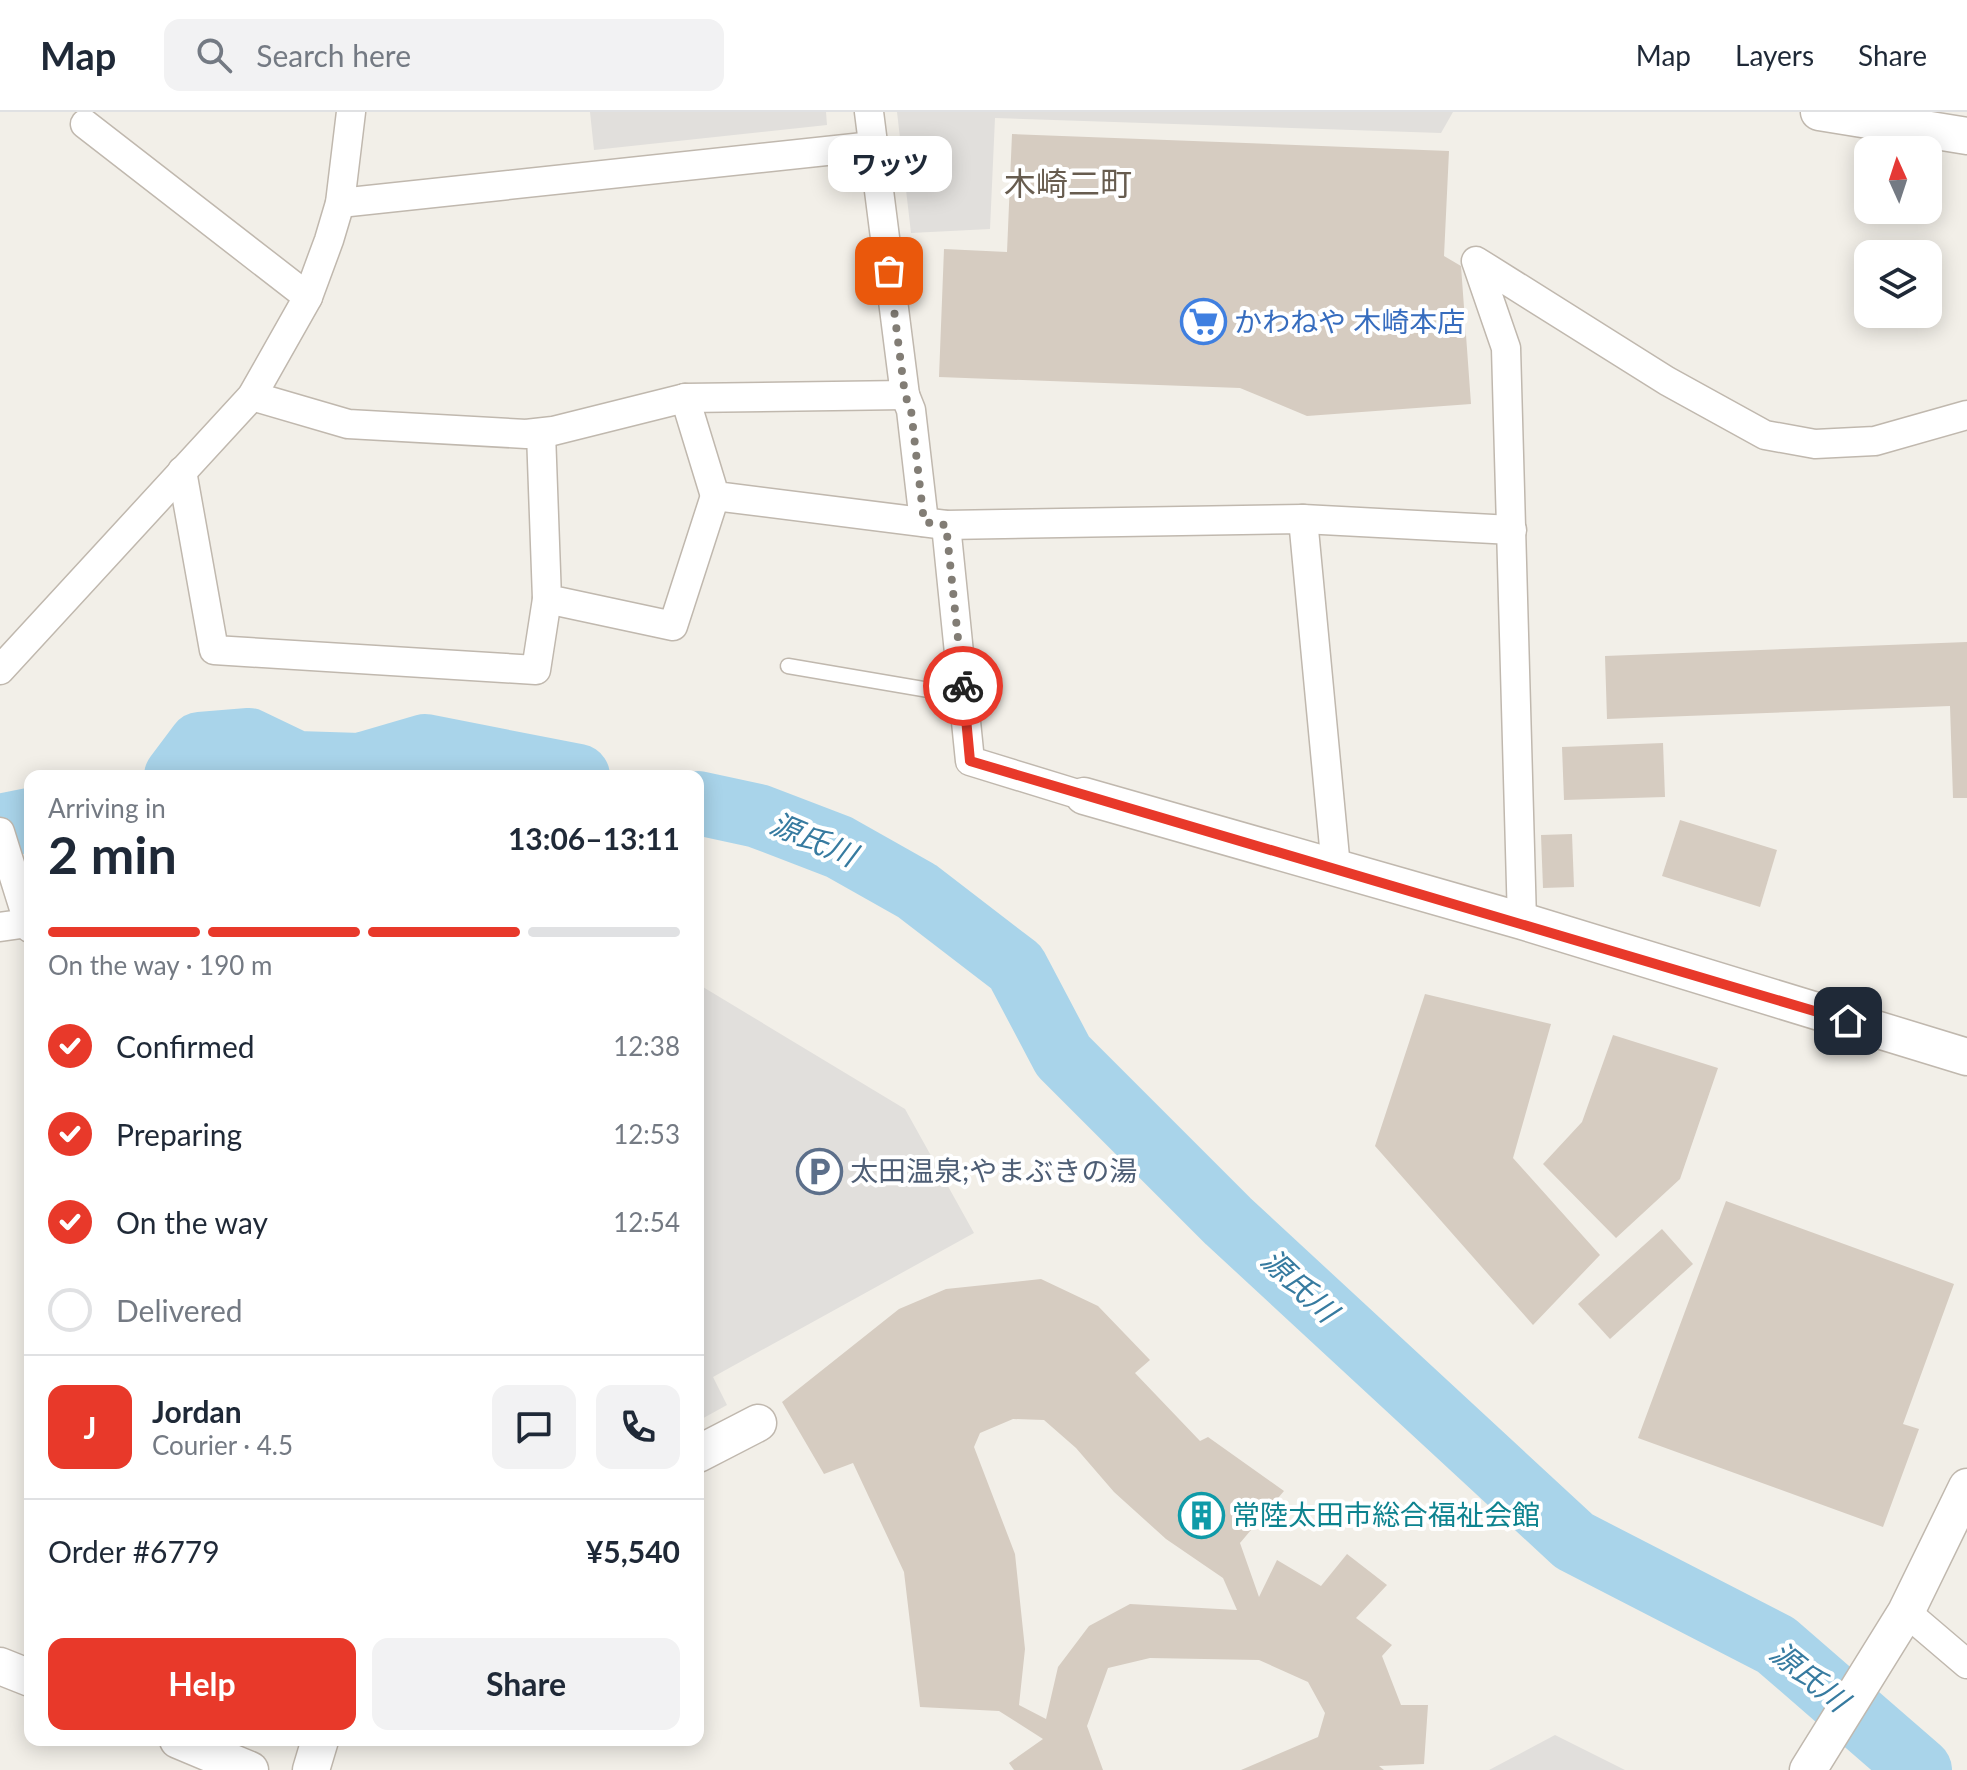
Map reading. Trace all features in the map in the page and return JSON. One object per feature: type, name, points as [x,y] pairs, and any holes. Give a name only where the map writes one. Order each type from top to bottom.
[{"type":"street","points":[[0,670],[252,396],[308,297],[340,203],[351,112]]},
{"type":"street","points":[[869,112],[905,395],[911,410],[935,524],[964,696],[970,761],[1522,921],[1967,1057]]},
{"type":"street","points":[[1819,112],[1967,136]]},
{"type":"street","points":[[85,124],[308,297]]},
{"type":"street","points":[[340,203],[873,146]]},
{"type":"street","points":[[1522,921],[1506,348],[1476,261],[1667,381],[1765,435],[1815,444],[1875,441],[1967,415]]},
{"type":"street","points":[[252,396],[348,424],[541,433],[685,398],[905,395]]},
{"type":"street","points":[[547,599],[673,626],[715,496],[685,398]]},
{"type":"street","points":[[182,471],[214,650],[536,670],[547,599],[541,433]]},
{"type":"street","points":[[715,496],[935,524],[1303,519],[1512,530]]},
{"type":"street","points":[[1303,519],[1336,868]]},
{"type":"street","points":[[0,832],[24,910]]},
{"type":"street","points":[[0,927],[24,926]]},
{"type":"street","points":[[704,1451],[758,1423]]},
{"type":"street","points":[[1808,1770],[1906,1612],[1967,1487]]},
{"type":"street","points":[[1906,1612],[1967,1664]]},
{"type":"street","points":[[0,1666],[24,1676]]},
{"type":"street","points":[[192,1746],[250,1770]]},
{"type":"street","points":[[311,1770],[318,1746]]},
{"type":"lane","points":[[788,666],[964,696]]},
{"type":"shaded area","points":[[590,112],[826,112],[827,125],[594,150]]},
{"type":"shaded area","points":[[897,112],[1453,112],[1441,133],[995,118],[990,229],[911,233]]},
{"type":"shaded area","name":"太田温泉;やまぶきの湯","points":[[704,988],[905,1109],[974,1233],[713,1377],[727,1405],[704,1418]]},
{"type":"shaded area","points":[[1555,1735],[1625,1770],[1489,1770]]},
{"type":"building","name":"かわねや 木崎本店","points":[[1012,134],[1449,151],[1444,256],[1461,266],[1471,404],[1307,416],[1240,388],[939,377],[944,249],[1007,252]]},
{"type":"building","points":[[1967,642],[1967,798],[1953,798],[1950,706],[1607,719],[1605,656]]},
{"type":"building","points":[[1663,743],[1665,797],[1564,800],[1562,747]]},
{"type":"building","points":[[1680,820],[1777,850],[1760,907],[1662,876]]},
{"type":"building","points":[[1572,834],[1574,887],[1543,888],[1541,835]]},
{"type":"building","points":[[1425,994],[1551,1024],[1513,1158],[1600,1255],[1533,1325],[1375,1146]]},
{"type":"building","points":[[1613,1035],[1718,1068],[1680,1179],[1616,1238],[1543,1164],[1582,1122]]},
{"type":"building","points":[[1726,1201],[1954,1284],[1903,1424],[1919,1429],[1883,1527],[1638,1438]]},
{"type":"building","points":[[1662,1229],[1693,1264],[1610,1339],[1578,1304]]},
{"type":"building","name":"常陸太田市総合福祉会館","points":[[1041,1279],[1098,1306],[1150,1360],[1135,1373],[1200,1441],[1208,1437],[1284,1491],[1240,1543],[1259,1597],[1277,1560],[1321,1586],[1347,1554],[1387,1585],[1356,1618],[1392,1645],[1382,1656],[1401,1705],[1428,1705],[1424,1764],[1379,1766],[1384,1770],[1241,1770],[1318,1737],[1325,1713],[1308,1682],[1259,1660],[1150,1658],[1108,1668],[1087,1726],[1103,1770],[1014,1770],[1009,1763],[1043,1739],[999,1711],[920,1707],[904,1572],[853,1463],[824,1474],[782,1402],[899,1309],[946,1289]],"holes":[[[1013,1419],[1044,1420],[1076,1448],[1114,1492],[1166,1539],[1223,1578],[1237,1610],[1130,1604],[1089,1626],[1058,1667],[1046,1719],[1019,1705],[1025,1649],[1015,1554],[974,1447],[980,1433]]]},
{"type":"waterway","name":"源氏川","points":[[180,770],[200,744],[249,740],[297,763],[360,765],[425,746],[547,770]]},
{"type":"waterway","name":"源氏川","points":[[704,804],[758,816],[839,847],[917,891],[1016,967],[1063,1056],[1228,1221],[1574,1541],[1776,1645],[1920,1770]]},
{"type":"waterway","name":"源氏川","points":[[0,826],[24,821]]},
{"type":"way so far","points":[[889,271],[905,395],[911,410],[924,522],[946,525],[963,686]]},
{"type":"place","name":"ワッツ","points":[[889,271]]},
{"type":"place","name":"かわねや 木崎本店","points":[[1203,322]]},
{"type":"place","name":"太田温泉;やまぶきの湯","points":[[819,1171]]},
{"type":"place","name":"常陸太田市総合福祉会館","points":[[1201,1515]]},
{"type":"district","name":"木崎二町","points":[[1068,184]]},
{"type":"route","points":[[963,686],[970,761],[1522,921],[1848,1021]]}]
